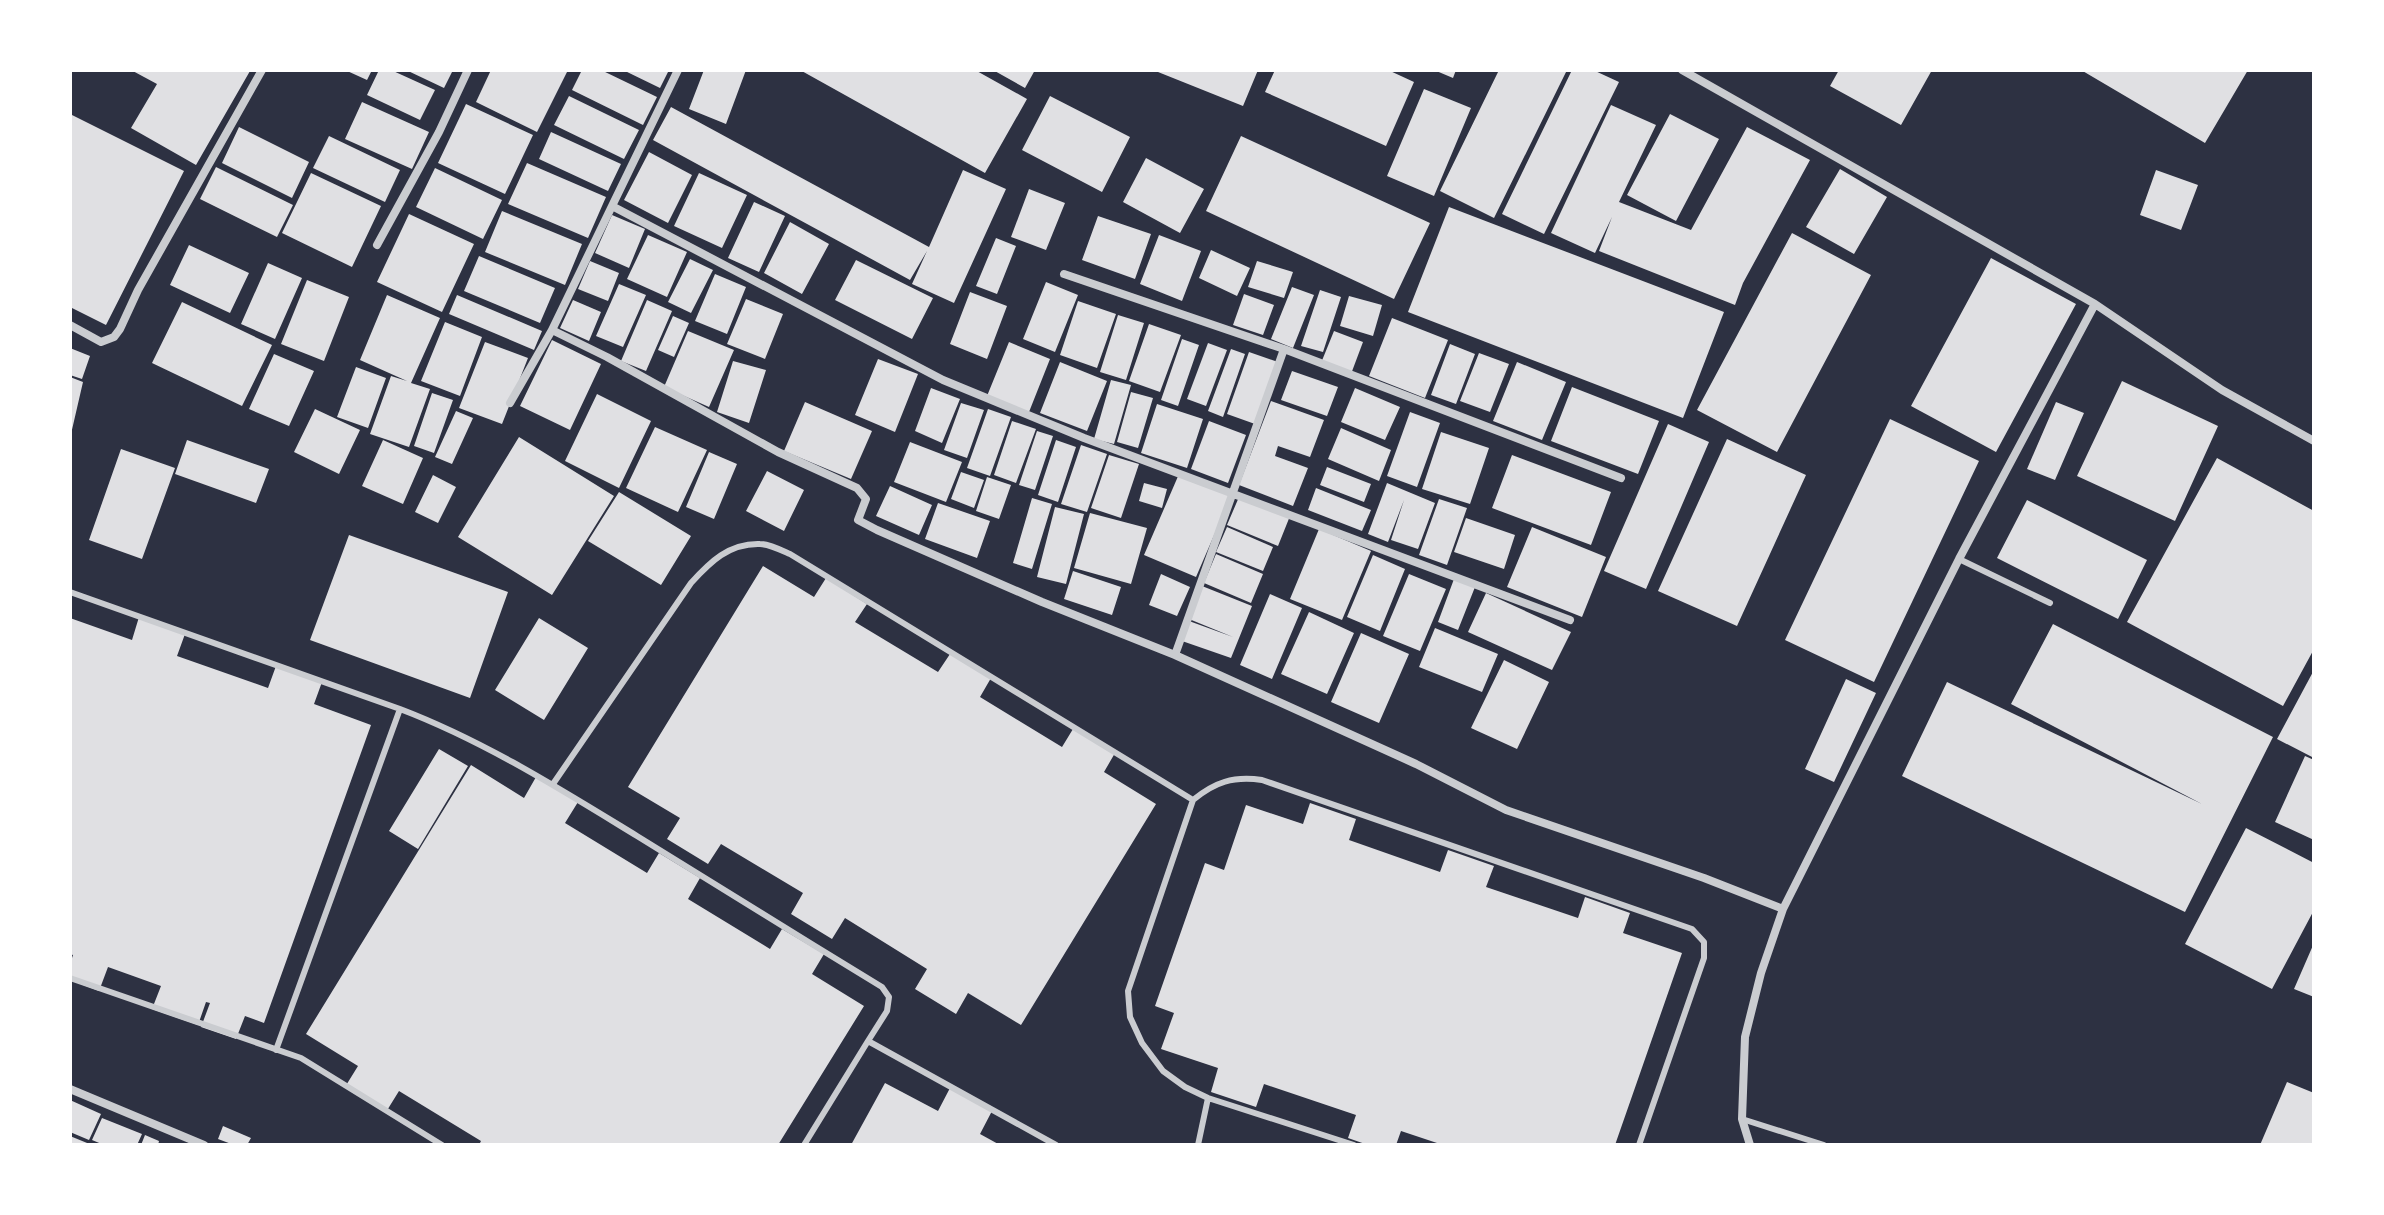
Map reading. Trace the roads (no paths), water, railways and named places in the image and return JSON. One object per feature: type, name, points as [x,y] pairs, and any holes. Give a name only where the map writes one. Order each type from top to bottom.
[{"type":"street","points":[[70,325],[101,342],[114,337],[262,70]]},
{"type":"street","points":[[377,245],[439,132],[468,70]]},
{"type":"street","points":[[510,403],[552,330],[678,70]]},
{"type":"street","points":[[1682,70],[2095,304],[2222,390],[2314,441]]},
{"type":"street","points":[[612,206],[943,380],[1084,438],[1570,620]]},
{"type":"street","points":[[1064,274],[1284,349],[1621,478]]},
{"type":"street","points":[[1750,1145],[1742,1119],[1745,1037],[1761,973],[1783,909],[1959,559],[2095,304]]},
{"type":"street","points":[[552,330],[778,452],[857,488],[866,499],[859,521],[1042,602],[1175,655],[1416,764],[1506,810],[1704,878],[1783,909]]},
{"type":"street","points":[[1175,655],[1284,349]]},
{"type":"street","points":[[70,1089],[204,1145]]},
{"type":"lane","points":[[553,784],[691,583],[712,560],[736,547],[762,544],[790,554],[1193,800]]},
{"type":"lane","points":[[1959,559],[2050,603]]},
{"type":"lane","points":[[70,592],[400,709],[468,737],[553,784],[882,987],[889,997],[887,1011],[804,1145]]},
{"type":"lane","points":[[276,1050],[400,709]]},
{"type":"lane","points":[[1354,1145],[1208,1098],[1185,1087],[1163,1071],[1142,1043],[1130,1017],[1128,991],[1193,800],[1209,787],[1246,778],[1262,780],[1692,929],[1704,942],[1704,958],[1639,1145]]},
{"type":"lane","points":[[70,978],[301,1058],[442,1145]]},
{"type":"lane","points":[[868,1041],[1056,1145]]},
{"type":"lane","points":[[1198,1145],[1208,1098]]},
{"type":"lane","points":[[1742,1119],[1824,1145]]}]
